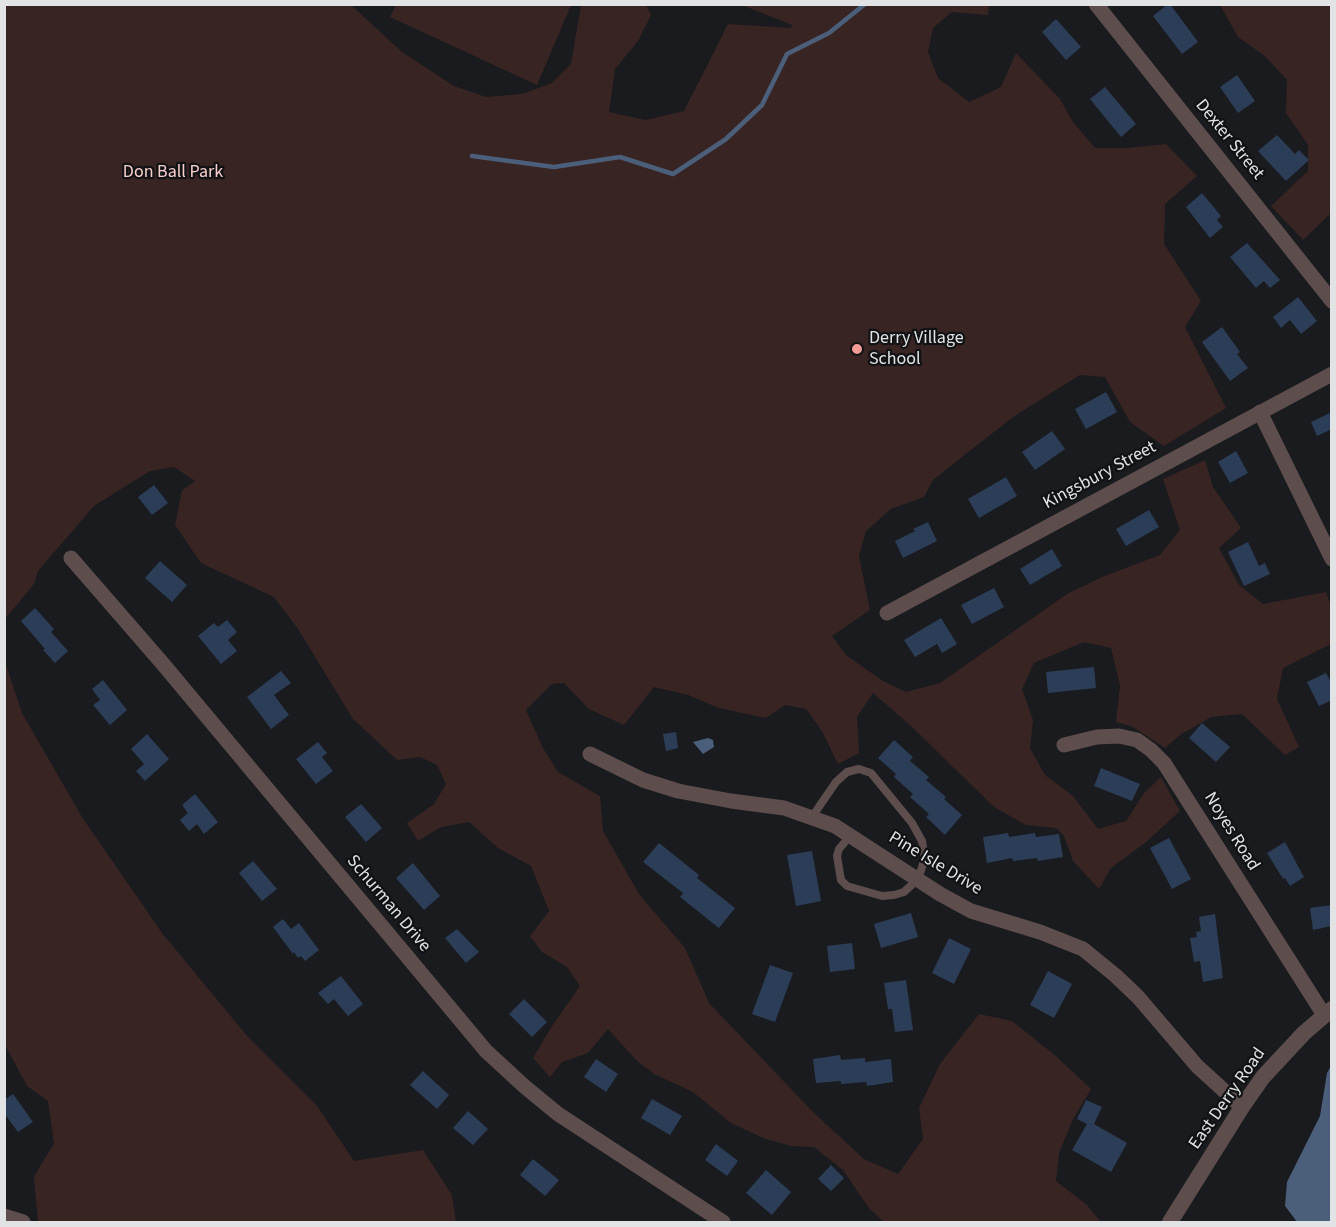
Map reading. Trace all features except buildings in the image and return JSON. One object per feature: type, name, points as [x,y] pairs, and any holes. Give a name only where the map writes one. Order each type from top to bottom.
[{"type":"street","name":"Dexter Street","points":[[1096,4],[1332,301]]},
{"type":"street","name":"Kingsbury Street","points":[[887,613],[1332,374]]},
{"type":"street","points":[[1260,412],[1332,559]]},
{"type":"street","name":"Schurman Drive","points":[[70,558],[163,664],[486,1051],[558,1114],[723,1222]]},
{"type":"street","name":"Noyes Road","points":[[1064,746],[1096,737],[1119,736],[1137,740],[1164,763],[1328,1012]]},
{"type":"street","name":"Pine Isle Drive","points":[[590,754],[643,780],[678,791],[784,808],[835,826],[940,894],[971,911],[1048,935],[1083,949],[1116,975],[1197,1066],[1242,1107]]},
{"type":"street","name":"East Derry Road","points":[[1170,1222],[1242,1107],[1282,1054],[1328,1012]]},
{"type":"street","points":[[4,1216],[23,1222]]},
{"type":"lane","points":[[812,817],[837,782],[848,772],[859,769],[870,773],[912,823],[922,841],[925,858],[918,879],[904,892],[894,895],[882,896],[847,886],[841,880],[837,856],[839,849],[850,836]]},
{"type":"green space","points":[[397,4],[571,5],[537,85],[390,17]]},
{"type":"green space","name":"Don Ball Park","points":[[989,4],[988,15],[952,12],[933,28],[928,52],[938,78],[969,102],[1001,87],[1016,53],[1060,99],[1073,122],[1095,148],[1128,148],[1166,144],[1197,176],[1165,204],[1164,244],[1201,301],[1185,327],[1226,408],[1164,446],[1130,422],[1105,377],[1080,375],[1016,415],[967,453],[933,480],[924,497],[891,509],[866,531],[859,556],[870,610],[832,636],[846,655],[883,681],[906,692],[940,683],[1067,594],[1102,577],[1160,555],[1180,530],[1163,479],[1205,460],[1213,487],[1241,528],[1219,548],[1239,585],[1263,604],[1326,592],[1331,606],[1331,644],[1283,668],[1277,699],[1299,747],[1285,755],[1242,714],[1211,717],[1180,735],[1165,748],[1133,727],[1116,722],[1120,686],[1111,648],[1084,642],[1034,663],[1022,689],[1033,720],[1030,748],[1045,775],[1073,796],[1098,829],[1126,821],[1144,793],[1161,777],[1180,811],[1145,843],[1111,868],[1099,889],[1073,861],[1064,836],[1056,828],[1026,825],[994,807],[910,725],[873,693],[857,717],[859,753],[838,764],[822,731],[806,709],[785,705],[766,718],[719,708],[688,695],[654,687],[624,725],[589,709],[564,683],[552,684],[526,710],[543,748],[558,772],[600,796],[603,831],[639,894],[685,948],[709,1003],[815,1114],[864,1159],[898,1174],[923,1139],[919,1108],[940,1064],[979,1014],[1012,1021],[1057,1057],[1091,1089],[1073,1119],[1059,1153],[1056,1181],[1087,1205],[1101,1222],[884,1222],[869,1208],[843,1170],[814,1147],[791,1146],[763,1138],[731,1123],[693,1092],[654,1074],[636,1060],[608,1029],[588,1053],[562,1062],[550,1077],[533,1058],[580,986],[567,967],[542,952],[530,936],[549,911],[531,866],[498,848],[469,822],[441,827],[418,841],[407,823],[434,804],[446,784],[437,765],[420,757],[397,760],[353,719],[298,629],[274,597],[201,563],[175,525],[182,490],[195,481],[174,467],[150,471],[94,506],[38,571],[34,584],[5,619],[5,5],[351,5],[402,52],[454,86],[486,97],[522,94],[552,83],[571,64],[581,5],[646,5],[651,15],[638,41],[615,69],[609,112],[645,120],[684,111],[728,24],[791,28],[792,25],[742,5]]},
{"type":"green space","points":[[1220,5],[1331,5],[1331,213],[1303,240],[1271,206],[1308,171],[1308,145],[1286,113],[1287,80],[1266,57],[1238,37]]},
{"type":"green space","points":[[4,659],[22,713],[82,817],[162,933],[248,1037],[317,1106],[354,1161],[423,1150],[452,1195],[456,1222],[38,1222],[34,1177],[54,1143],[48,1101],[27,1086],[5,1048]]},
{"type":"water","points":[[708,738],[713,740],[714,747],[703,754],[693,742]]},
{"type":"water","points":[[1331,1066],[1331,1222],[1297,1222],[1285,1206],[1287,1182],[1320,1116],[1327,1073]]},
{"type":"waterway","points":[[472,156],[554,167],[620,157],[673,174],[726,139],[762,105],[787,54],[829,33],[865,4]]},
{"type":"place","name":"Derry Village School","points":[[857,349]]}]
